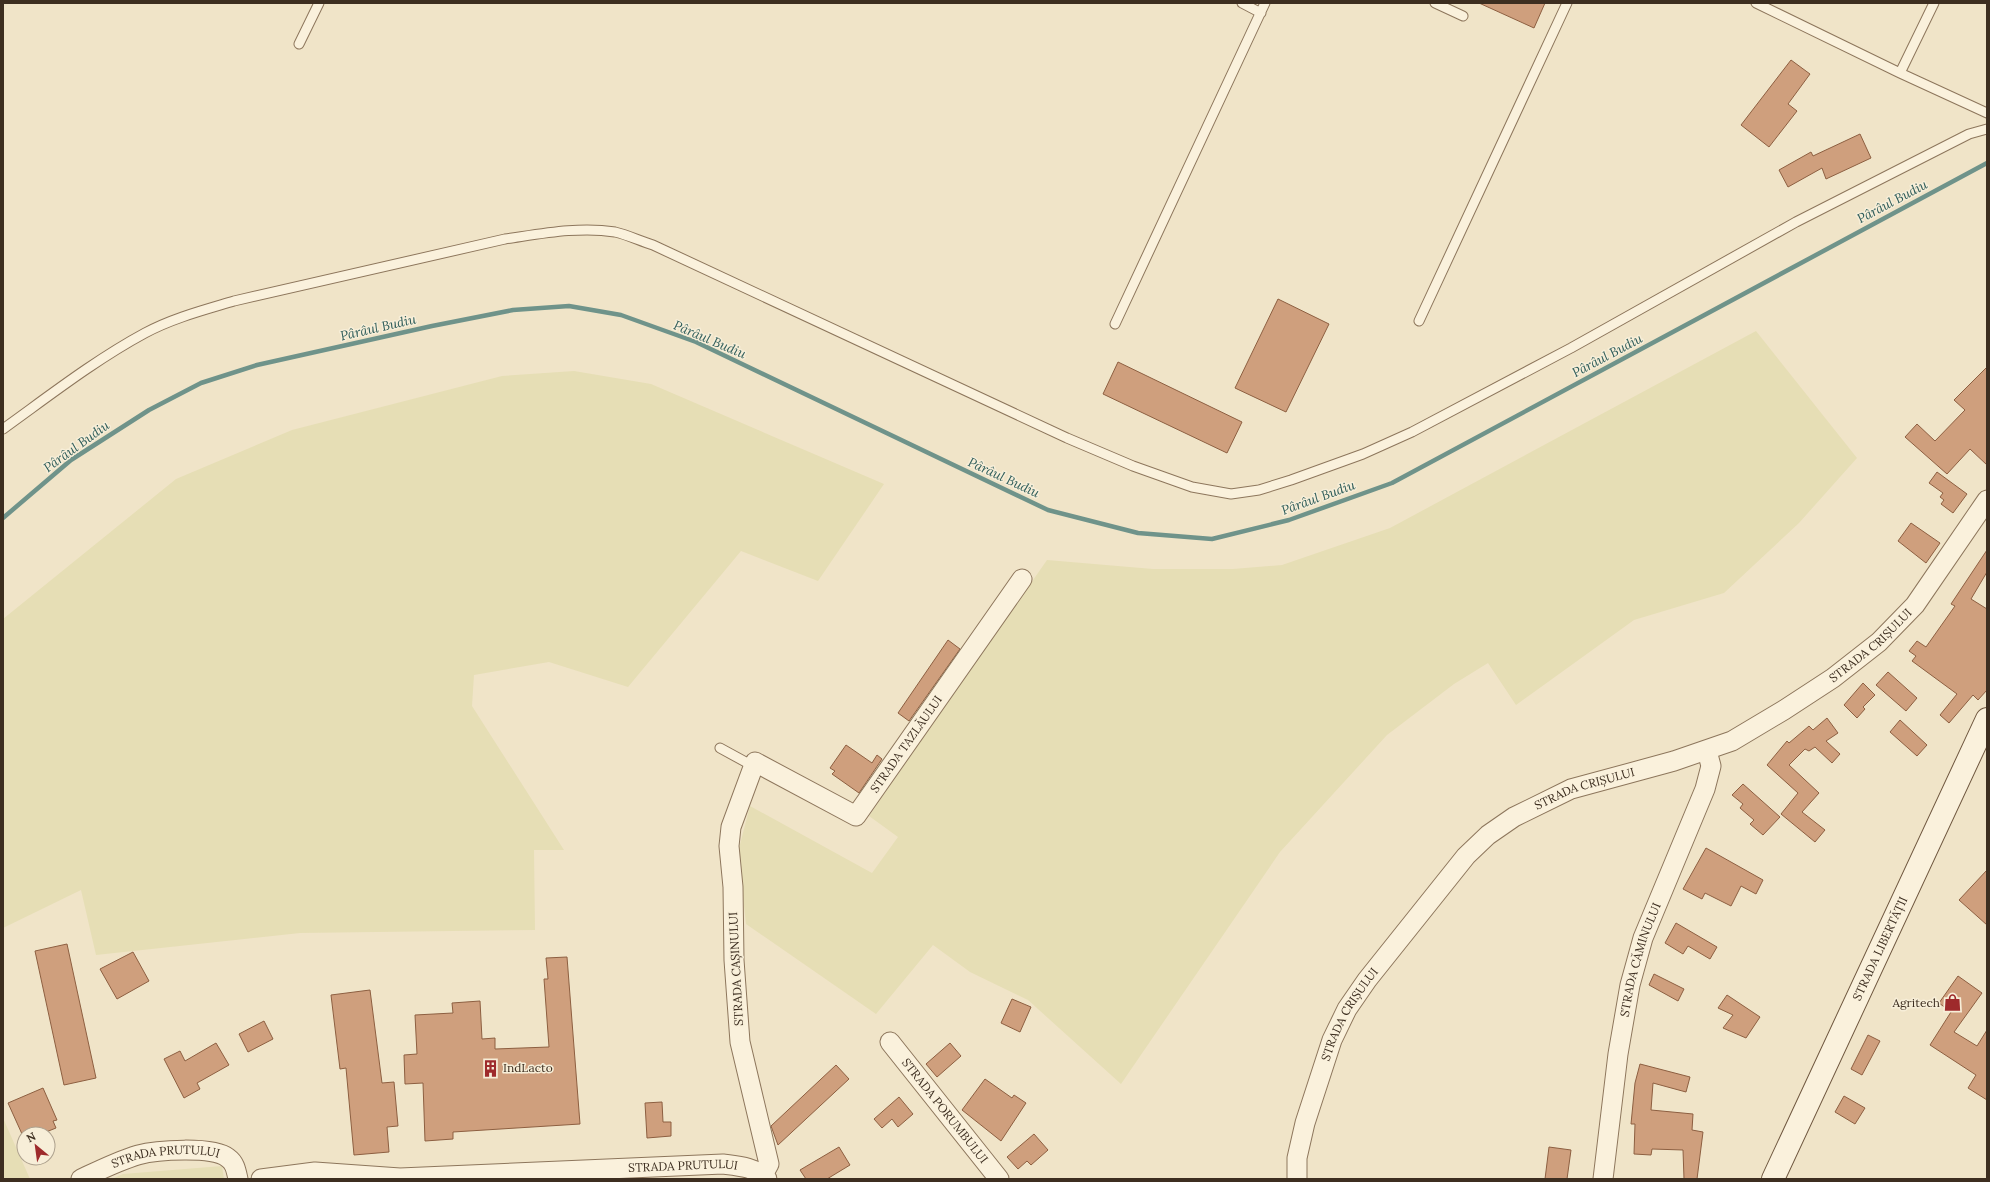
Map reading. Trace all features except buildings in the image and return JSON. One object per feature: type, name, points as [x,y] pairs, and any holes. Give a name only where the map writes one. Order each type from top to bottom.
[{"type":"main road","name":"STRADA LIBERTĂȚII","points":[[1773,1179],[1987,719]]},
{"type":"street","name":"STRADA CRIȘULUI","points":[[1297,1179],[1297,1158],[1305,1124],[1332,1040],[1348,1009],[1367,980],[1466,856],[1488,835],[1514,817],[1571,789],[1707,751],[1732,741],[1784,710],[1833,678],[1879,642],[1915,605],[1987,500]]},
{"type":"street","name":"STRADA TAZLĂULUI","points":[[754,764],[856,816],[1022,579]]},
{"type":"street","name":"STRADA CĂMINULUI","points":[[1603,1179],[1618,1054],[1630,985],[1643,938],[1705,789],[1711,766],[1707,751]]},
{"type":"street","name":"STRADA CAȘINULUI","points":[[754,764],[731,827],[729,846],[733,887],[734,960],[740,1042],[769,1164],[765,1177]]},
{"type":"street","name":"STRADA PORUMBULUI","points":[[890,1042],[1000,1179]]},
{"type":"street","name":"STRADA PRUTULUI","points":[[82,1179],[138,1155],[164,1150],[218,1153],[227,1157],[232,1162],[236,1168],[238,1179]]},
{"type":"street","name":"STRADA PRUTULUI","points":[[261,1179],[315,1172],[400,1178],[723,1164],[745,1166],[765,1177]]},
{"type":"lane","points":[[299,44],[319,3]]},
{"type":"lane","points":[[1242,3],[1261,13]]},
{"type":"lane","points":[[1115,324],[1266,3]]},
{"type":"lane","points":[[1435,3],[1464,16]]},
{"type":"lane","points":[[1419,321],[1567,3]]},
{"type":"lane","points":[[1756,3],[1767,6],[1900,73],[1987,113]]},
{"type":"lane","points":[[1900,73],[1934,3]]},
{"type":"lane","points":[[3,428],[107,355],[146,332],[202,310],[234,301],[505,239],[544,233],[596,230],[623,234],[652,245],[1067,438],[1133,466],[1199,488],[1231,494],[1259,490],[1339,463],[1412,432],[1571,348],[1796,222],[1969,134],[1987,129]]},
{"type":"lane","points":[[720,748],[754,764]]},
{"type":"shaded area","points":[[1756,331],[1857,458],[1799,523],[1724,593],[1634,620],[1516,705],[1488,663],[1454,684],[1387,735],[1280,852],[1121,1084],[1028,1000],[970,972],[933,945],[876,1014],[746,924],[738,852],[750,806],[872,873],[898,837],[869,816],[1047,560],[1153,569],[1233,569],[1282,565],[1390,528]]},
{"type":"shaded area","points":[[574,371],[651,384],[884,484],[818,581],[741,551],[628,687],[549,662],[474,675],[472,706],[564,850],[534,850],[535,930],[300,933],[96,955],[81,890],[3,928],[3,619],[176,479],[292,430],[502,376]]},
{"type":"shaded area","points":[[3,1118],[16,1147],[16,1166],[24,1166],[30,1179],[3,1179]]},
{"type":"shaded area","points":[[222,1166],[224,1179],[112,1179],[123,1174]]},
{"type":"waterway","name":"Pârâul Budiu","points":[[3,518],[71,460],[149,410],[201,383],[257,365],[432,326],[513,310],[569,306],[621,315],[696,342],[1048,510],[1138,533],[1212,539],[1289,520],[1392,483],[1987,163]]},
{"type":"place","name":"Agritech","points":[[1953,1003]]},
{"type":"place","name":"IndLacto","points":[[490,1068]]}]
